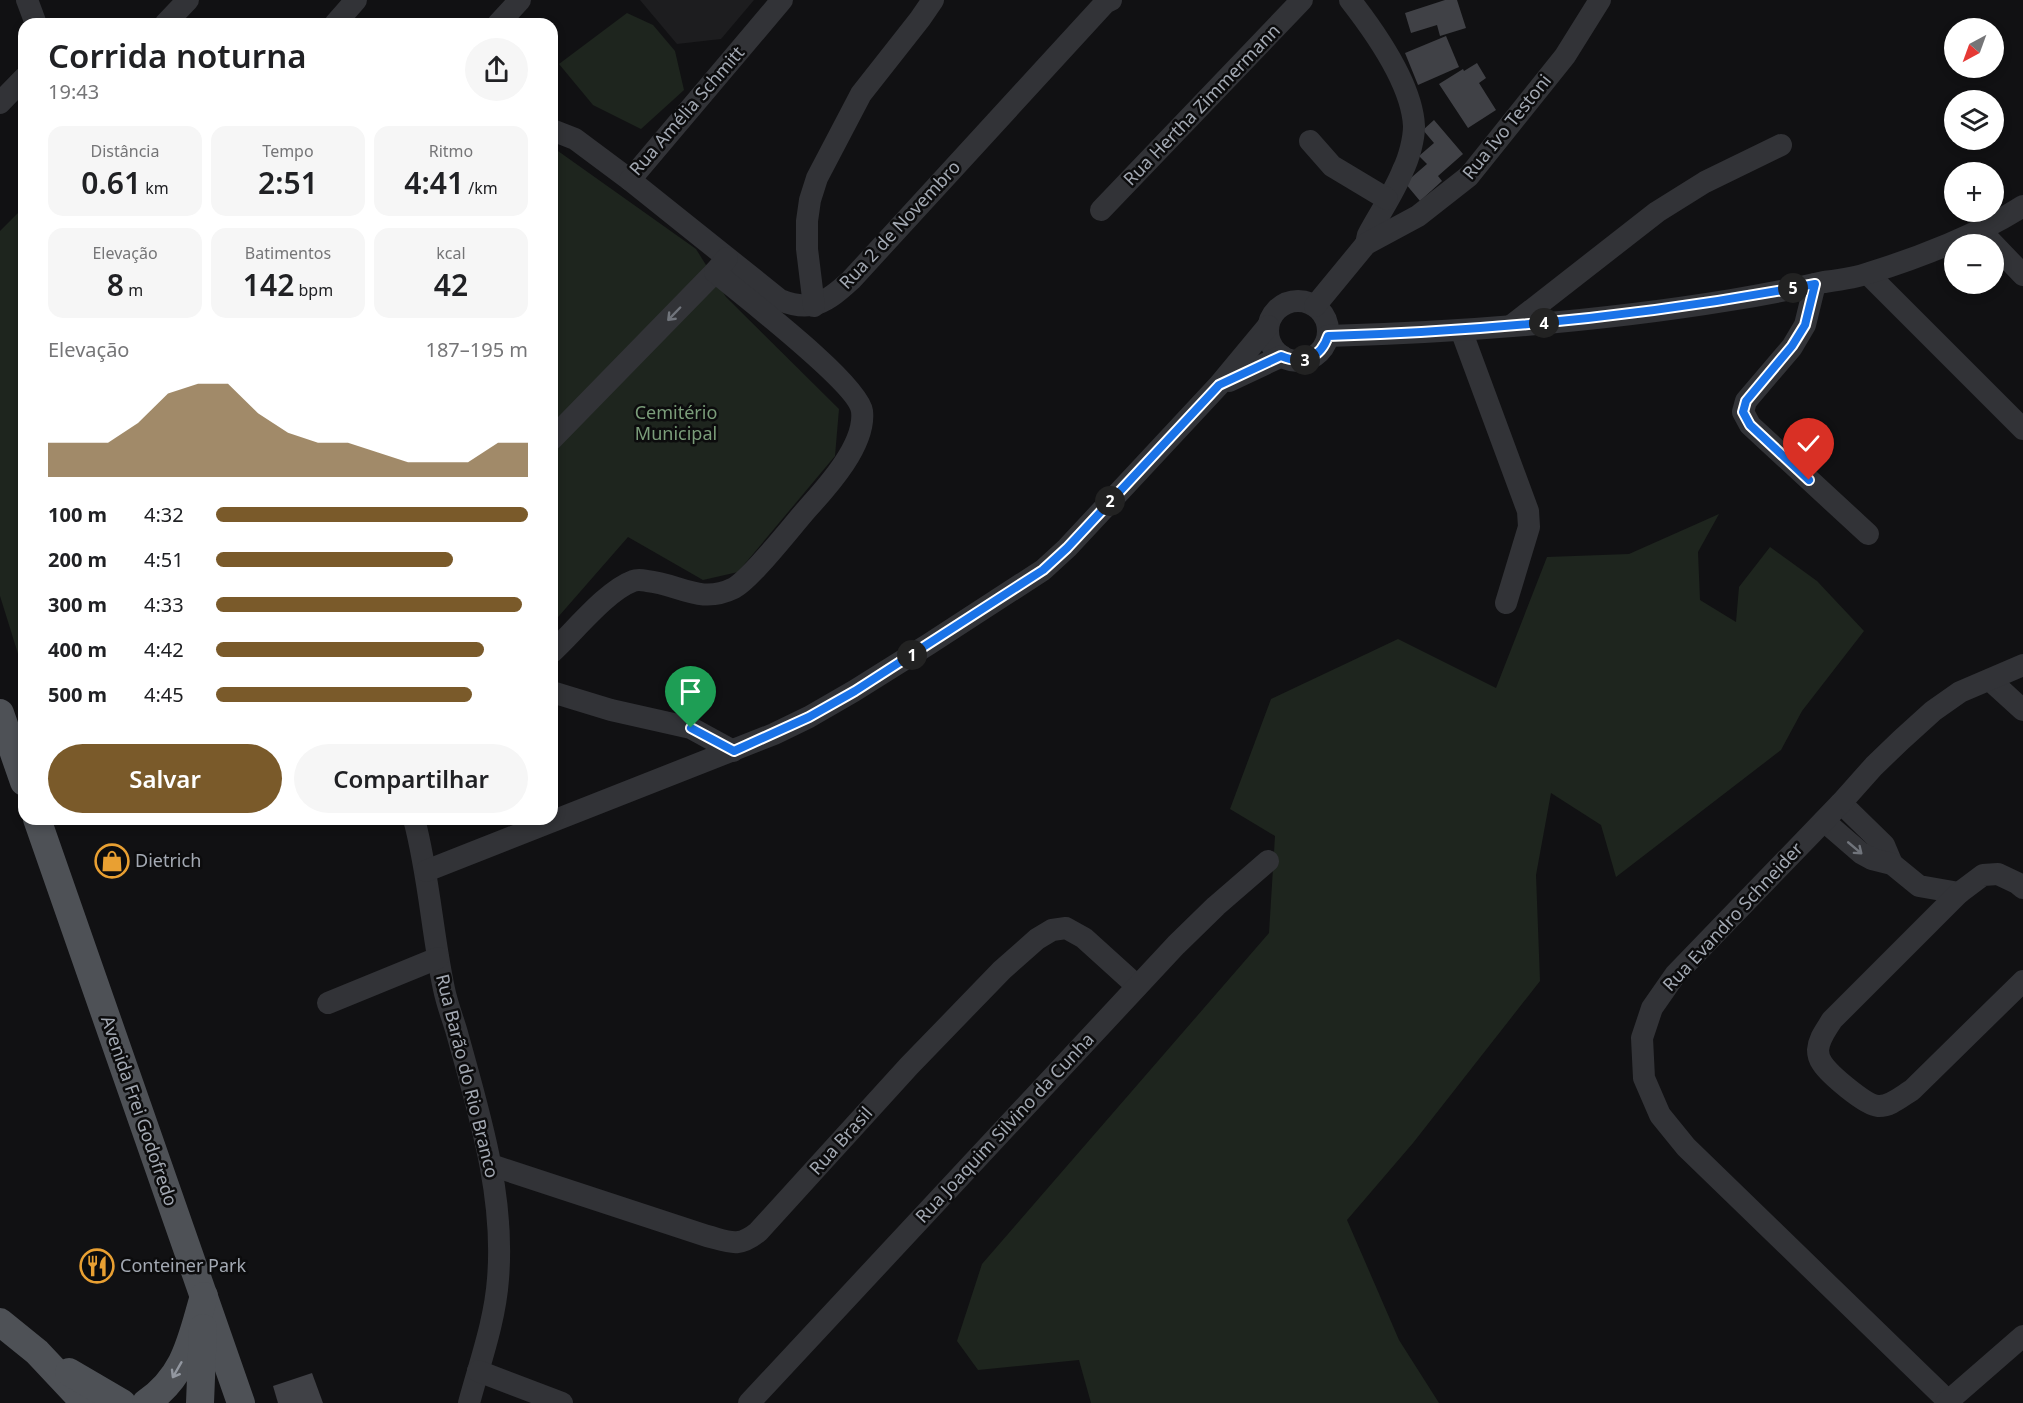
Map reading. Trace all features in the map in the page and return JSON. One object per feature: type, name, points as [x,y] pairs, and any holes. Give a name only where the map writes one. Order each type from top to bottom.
[{"type":"main road","points":[[0,712],[18,764]]},
{"type":"main road","name":"Avenida Frei Godofredo","points":[[39,825],[238,1394]]},
{"type":"main road","points":[[201,1394],[204,1296]]},
{"type":"main road","points":[[146,1403],[160,1393],[176,1374],[188,1348],[204,1296]]},
{"type":"main road","points":[[0,1322],[37,1352],[86,1403]]},
{"type":"main road","points":[[37,1352],[122,1403]]},
{"type":"main road","points":[[201,1394],[212,1379],[224,1379],[238,1394]]},
{"type":"street","points":[[27,0],[34,18]]},
{"type":"street","points":[[171,18],[188,0]]},
{"type":"street","points":[[340,18],[356,0]]},
{"type":"street","points":[[504,18],[520,0]]},
{"type":"street","name":"Rua Amélia Schmitt","points":[[558,132],[575,139],[630,180],[782,0]]},
{"type":"street","points":[[721,265],[780,300],[792,304],[814,306],[807,249],[807,221],[817,177],[861,94],[933,0]]},
{"type":"street","name":"Rua 2 de Novembro","points":[[814,306],[851,280],[1097,12],[1111,0]]},
{"type":"street","name":"Rua Hertha Zimmermann","points":[[1101,210],[1302,0]]},
{"type":"street","points":[[1350,0],[1367,22],[1400,79],[1414,126],[1404,170],[1368,235],[1366,244]]},
{"type":"street","name":"Rua Ivo Testoni","points":[[1315,306],[1366,244],[1418,216],[1469,176],[1565,56],[1600,0]]},
{"type":"street","points":[[0,103],[18,84]]},
{"type":"street","points":[[1310,141],[1332,166],[1387,199]]},
{"type":"street","points":[[1511,326],[1657,212],[1705,182],[1781,145]]},
{"type":"street","points":[[558,646],[618,588],[636,580],[659,582],[691,593],[712,596],[736,587],[755,569],[836,477],[851,452],[860,430],[862,411],[852,390],[630,180]]},
{"type":"street","points":[[1328,336],[1461,330],[1682,308],[1815,284],[1868,274],[1945,246],[2023,207]]},
{"type":"street","points":[[1980,230],[2023,275]]},
{"type":"street","points":[[558,428],[721,265]]},
{"type":"street","points":[[1868,274],[2023,429]]},
{"type":"street","points":[[1815,284],[1805,325],[1792,346],[1746,401],[1743,412],[1750,425],[1868,534]]},
{"type":"street","points":[[558,820],[734,751],[809,717],[855,691],[1043,570],[1067,548],[1219,385],[1268,326],[1276,311],[1290,302],[1299,301],[1315,306],[1326,319],[1328,336],[1325,344],[1314,356],[1298,361],[1281,356],[1270,342],[1268,326]]},
{"type":"street","points":[[1461,330],[1527,511],[1529,527],[1506,603]]},
{"type":"street","points":[[1219,385],[1281,356]]},
{"type":"street","name":"Rua Evandro Schneider","points":[[1947,1402],[1686,1147],[1660,1115],[1644,1078],[1642,1038],[1652,1008],[1675,975],[1874,766],[1933,711],[1960,692],[2023,665]]},
{"type":"street","points":[[1990,680],[2023,710]]},
{"type":"street","points":[[558,694],[611,710],[691,728],[734,751]]},
{"type":"street","points":[[1841,803],[1884,845],[1892,864],[1918,886],[1959,893]]},
{"type":"street","points":[[1824,821],[1872,860],[1892,864]]},
{"type":"street","name":"Rua Barão do Rio Branco","points":[[415,825],[426,871],[445,992],[477,1107],[496,1192],[498,1279],[492,1317],[469,1403]]},
{"type":"street","points":[[426,871],[544,825]]},
{"type":"street","name":"Rua Joaquim Silvino da Cunha","points":[[749,1403],[1137,986],[1216,906],[1269,861]]},
{"type":"street","points":[[2023,888],[1998,874],[1983,875],[1959,893],[1832,1020],[1820,1038],[1818,1052],[1822,1063],[1837,1078],[1871,1104],[1881,1106],[1893,1102],[1912,1090],[2023,981]]},
{"type":"street","points":[[1918,886],[1925,928]]},
{"type":"street","name":"Rua Brasil","points":[[491,1165],[707,1236],[733,1243],[747,1241],[758,1232],[909,1066],[1002,970],[1037,939],[1052,930],[1066,928],[1084,938],[1137,986]]},
{"type":"street","points":[[328,1003],[438,958]]},
{"type":"street","points":[[1947,1402],[2023,1336]]},
{"type":"street","points":[[478,1371],[562,1403]]},
{"type":"shaded area","points":[[640,0],[754,0],[721,39],[677,44]]},
{"type":"green space","points":[[627,13],[653,25],[675,51],[684,90],[641,129],[593,105],[559,64]]},
{"type":"green space","name":"Cemitério Municipal","points":[[558,151],[696,249],[726,297],[839,409],[835,456],[738,572],[703,580],[628,537],[558,617]]},
{"type":"green space","points":[[18,213],[18,654],[0,596],[0,231]]},
{"type":"green space","points":[[1719,514],[1698,552],[1700,600],[1736,622],[1739,587],[1770,547],[1817,581],[1864,631],[1802,711],[1781,750],[1616,877],[1601,825],[1551,793],[1536,875],[1540,981],[1413,1143],[1347,1220],[1399,1340],[1439,1403],[1091,1403],[1079,1360],[978,1370],[957,1341],[982,1264],[1269,933],[1275,836],[1230,809],[1271,699],[1398,639],[1496,688],[1547,557],[1629,554]]},
{"type":"building","points":[[1445,0],[1457,0],[1466,28],[1440,36],[1437,25],[1411,33],[1405,13]]},
{"type":"building","points":[[1446,36],[1459,67],[1418,85],[1405,53]]},
{"type":"building","points":[[1477,63],[1486,78],[1479,83],[1496,110],[1468,128],[1439,84]]},
{"type":"building","points":[[1434,120],[1463,154],[1438,176],[1442,181],[1420,201],[1405,183],[1427,164],[1419,156],[1434,143],[1423,130]]},
{"type":"building","points":[[312,1373],[323,1403],[278,1403],[273,1386]]},
{"type":"place","name":"Dietrich","points":[[112,861]]},
{"type":"place","name":"Conteiner Park","points":[[97,1266]]},
{"type":"route","points":[[691,728],[734,751],[809,717],[855,691],[1043,570],[1067,548],[1219,385],[1281,356],[1298,361],[1306,360],[1320,351],[1328,336],[1461,330],[1608,317],[1682,308],[1815,284],[1805,325],[1792,346],[1746,401],[1743,412],[1750,425],[1809,480]]}]
